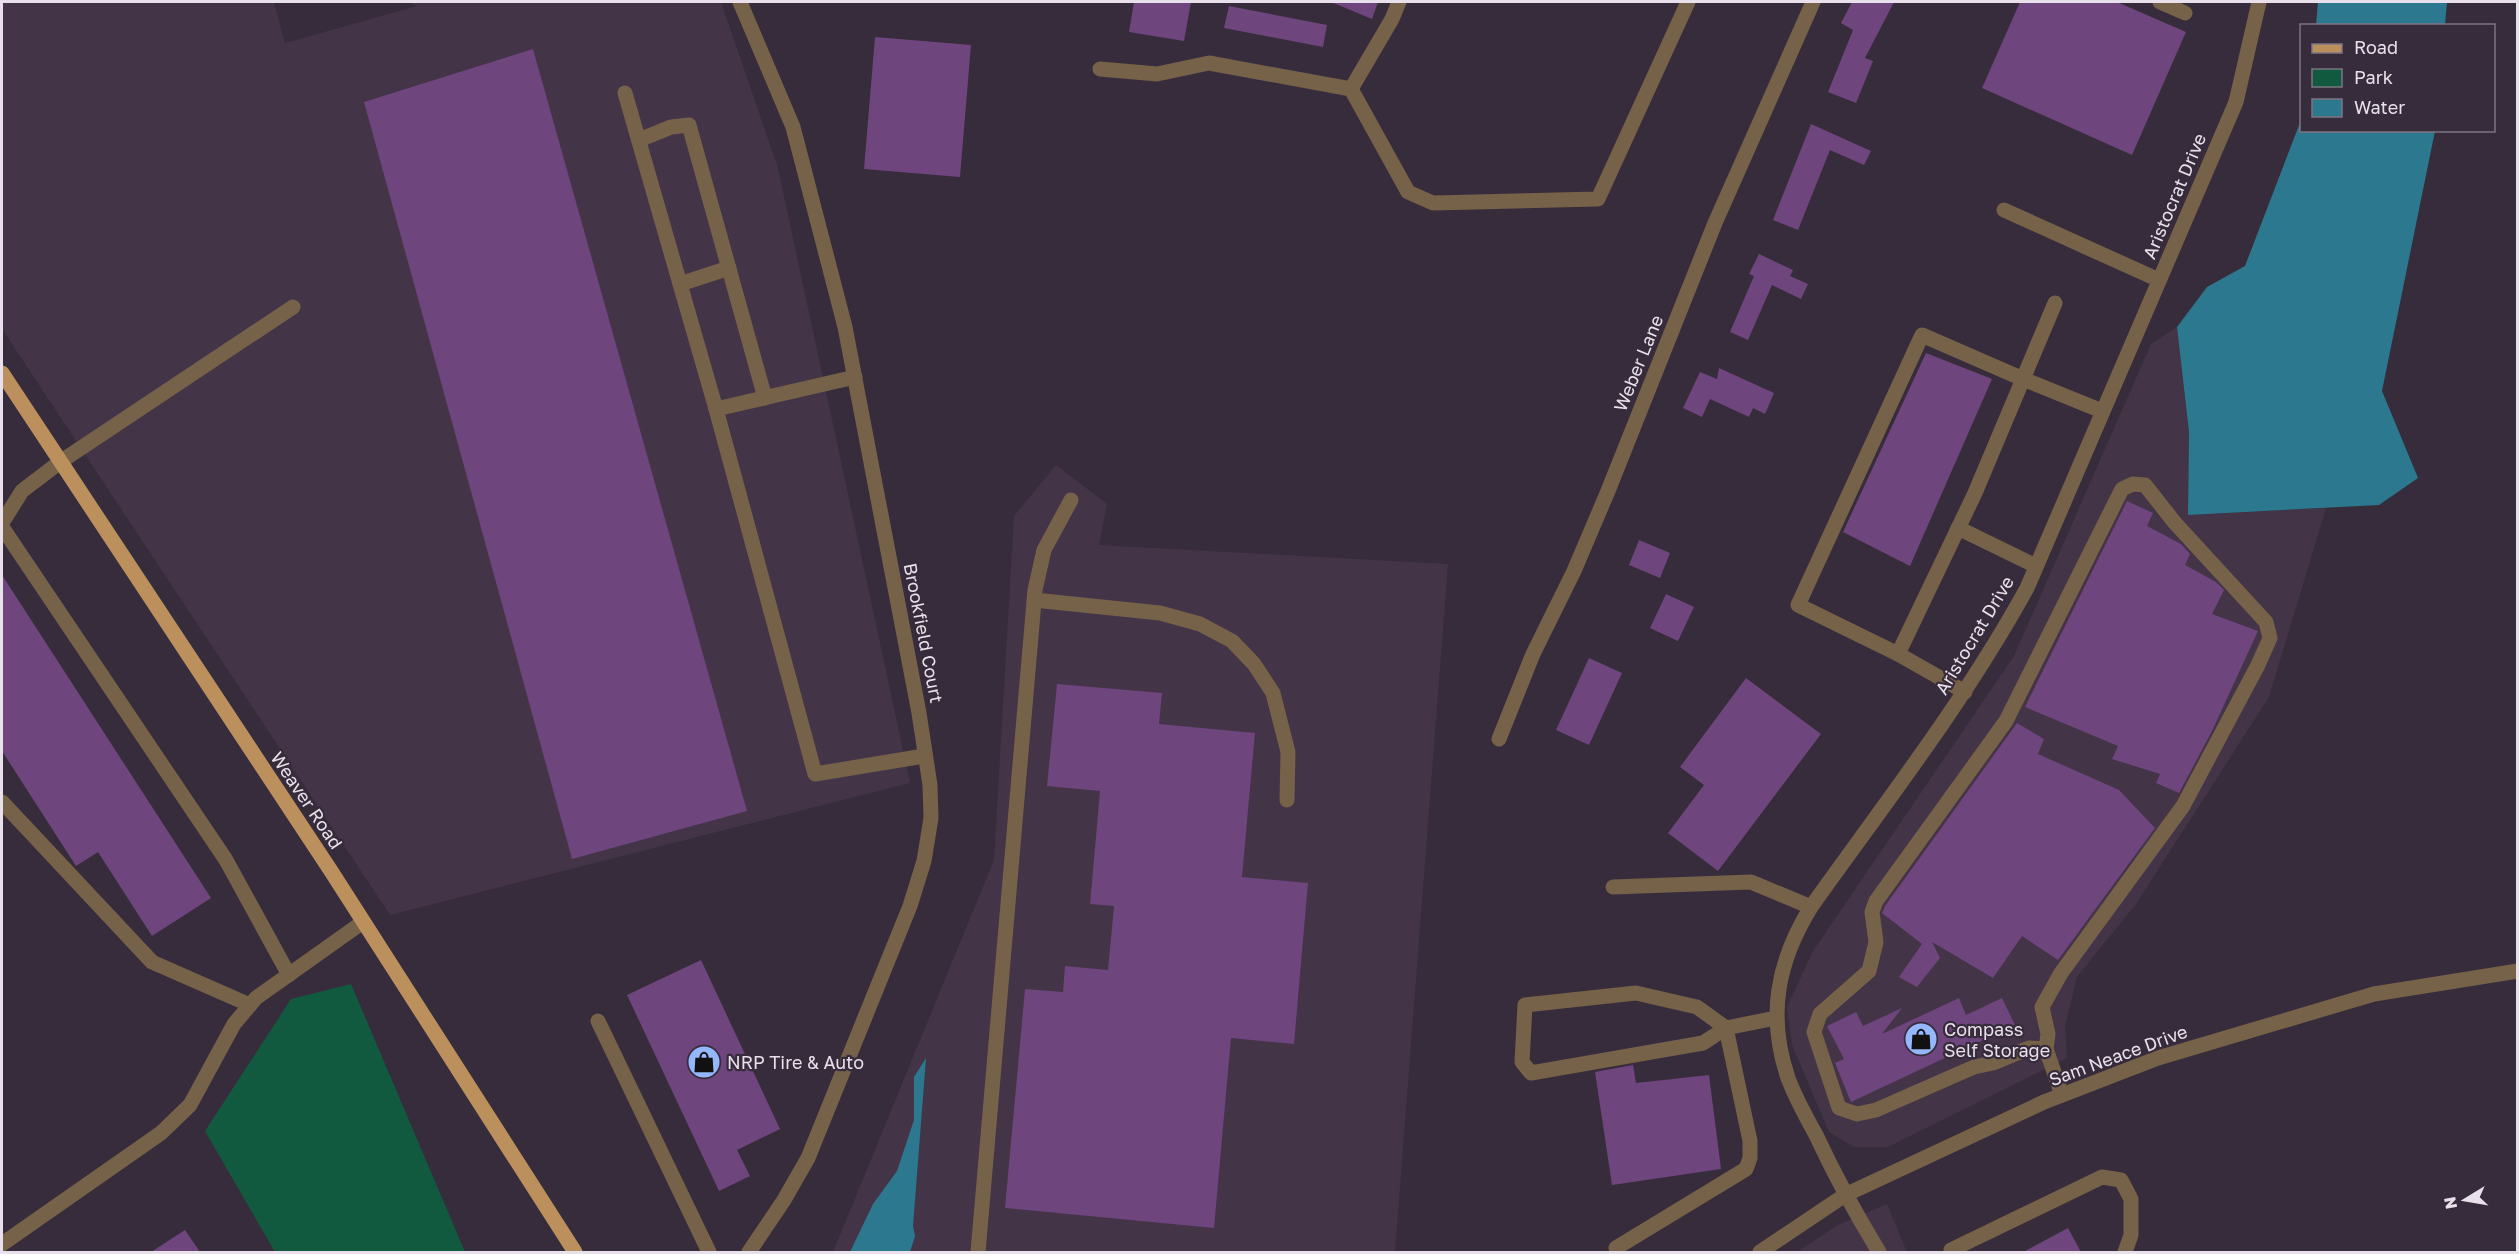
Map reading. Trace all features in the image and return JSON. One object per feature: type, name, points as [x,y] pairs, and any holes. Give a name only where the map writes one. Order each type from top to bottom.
[{"type":"main road","name":"Weaver Road","points":[[2,374],[363,922],[575,1252]]},
{"type":"street","name":"Brookfield Court","points":[[740,2],[793,127],[845,327],[917,701],[930,786],[931,818],[924,861],[910,906],[808,1158],[784,1200],[749,1252]]},
{"type":"street","points":[[1351,89],[1392,19],[1399,2]]},
{"type":"street","points":[[1351,89],[1408,192],[1433,203],[1598,198],[1688,2]]},
{"type":"street","name":"Weber Lane","points":[[1499,739],[1533,654],[1574,572],[1715,223],[1813,2]]},
{"type":"street","points":[[2160,2],[2185,13]]},
{"type":"street","name":"Aristocrat Drive","points":[[1879,1252],[1845,1195],[1789,1080],[1779,1047],[1776,1018],[1779,984],[1786,959],[1796,931],[1811,907],[1965,692],[1998,641],[2036,566],[2236,102],[2259,2]]},
{"type":"street","points":[[1100,69],[1157,74],[1209,63],[1351,89]]},
{"type":"street","points":[[625,93],[716,409],[815,774],[924,756]]},
{"type":"street","points":[[639,140],[671,128],[689,125],[765,398]]},
{"type":"street","points":[[2004,210],[2159,280]]},
{"type":"street","points":[[680,284],[729,268]]},
{"type":"street","points":[[1898,654],[1958,528],[2055,303]]},
{"type":"street","points":[[289,975],[226,860],[2,525],[22,491],[60,462],[293,307]]},
{"type":"street","points":[[1965,692],[1898,654],[1798,605],[1922,335],[2102,411]]},
{"type":"street","points":[[716,409],[855,377]]},
{"type":"street","points":[[2046,1049],[2029,1048],[1993,1063],[1974,1067],[1876,1110],[1857,1114],[1839,1108],[1814,1032],[1820,1014],[1869,971],[1876,942],[1872,912],[1876,901],[2006,721],[2122,489],[2133,484],[2145,485],[2175,523],[2266,622],[2270,638],[2183,806],[2158,837],[2061,974],[2042,1006],[2048,1034],[2046,1049],[2062,1095]]},
{"type":"street","points":[[978,1252],[1034,600],[1044,550],[1071,500]]},
{"type":"street","points":[[1958,528],[2036,566]]},
{"type":"street","points":[[1034,600],[1160,613],[1200,624],[1232,641],[1254,664],[1273,693],[1288,752],[1287,800]]},
{"type":"street","points":[[2,802],[152,962],[250,1005]]},
{"type":"street","points":[[1613,887],[1751,882],[1811,907]]},
{"type":"street","points":[[2,1244],[160,1133],[190,1105],[234,1024],[256,998],[363,922]]},
{"type":"street","name":"Sam Neace Drive","points":[[1760,1252],[1845,1195],[2062,1095],[2158,1058],[2374,994],[2517,971]]},
{"type":"street","points":[[1616,1248],[1746,1169],[1750,1158],[1750,1141],[1726,1028],[1697,1007],[1636,993],[1525,1005],[1522,1062],[1531,1073],[1702,1043],[1726,1028],[1776,1018]]},
{"type":"street","points":[[598,1021],[709,1252]]},
{"type":"street","points":[[1951,1252],[2102,1177],[2121,1180],[2131,1199],[2131,1235],[2125,1252]]},
{"type":"shaded area","points":[[2,2],[274,2],[285,43],[417,6],[408,2],[721,2],[778,168],[910,783],[390,915],[2,329]]},
{"type":"shaded area","points":[[2177,327],[2189,432],[2188,515],[2326,508],[2269,697],[2136,904],[2077,977],[2065,1026],[2067,1058],[1888,1147],[1854,1147],[1829,1132],[1792,1045],[1787,1007],[1813,951],[2014,656],[2151,344]]},
{"type":"shaded area","points":[[1056,465],[1107,504],[1099,545],[1448,564],[1395,1252],[833,1252],[994,860],[1014,516]]},
{"type":"shaded area","points":[[1887,1204],[1907,1252],[1797,1252],[1838,1225]]},
{"type":"green space","points":[[351,984],[465,1252],[275,1252],[205,1131],[291,999]]},
{"type":"water","points":[[2318,2],[2447,2],[2445,24],[2316,24]]},
{"type":"water","points":[[2300,123],[2300,132],[2435,132],[2382,391],[2418,478],[2379,505],[2188,515],[2189,432],[2177,327],[2207,287],[2245,266]]},
{"type":"water","points":[[926,1058],[913,1226],[915,1236],[910,1252],[850,1252],[873,1204],[897,1171],[914,1120],[914,1077]]},
{"type":"building","points":[[1134,2],[1191,2],[1184,41],[1129,32]]},
{"type":"building","points":[[1331,2],[1378,2],[1372,19]]},
{"type":"building","points":[[1852,2],[1894,2],[1865,58],[1873,61],[1856,103],[1828,92],[1853,30],[1841,23]]},
{"type":"building","points":[[2020,2],[2117,2],[2186,32],[2132,155],[1982,88]]},
{"type":"building","points":[[1229,6],[1327,25],[1323,47],[1224,28]]},
{"type":"building","points":[[875,37],[971,45],[960,177],[864,169]]},
{"type":"building","points":[[533,49],[747,811],[572,859],[364,102]]},
{"type":"building","points":[[1811,124],[1871,151],[1864,165],[1830,150],[1798,230],[1773,220]]},
{"type":"building","points":[[1759,254],[1793,270],[1790,276],[1808,284],[1801,299],[1772,285],[1748,340],[1730,332],[1754,276],[1749,274]]},
{"type":"building","points":[[1926,353],[1992,379],[1910,566],[1843,532]]},
{"type":"building","points":[[1719,368],[1774,393],[1765,414],[1753,408],[1749,417],[1710,399],[1702,417],[1683,408],[1700,372],[1717,379]]},
{"type":"building","points":[[2127,501],[2153,513],[2147,526],[2181,544],[2190,554],[2185,565],[2216,582],[2224,590],[2212,614],[2258,631],[2212,731],[2179,793],[2156,783],[2160,774],[2112,759],[2118,746],[2025,707]]},
{"type":"building","points":[[1639,540],[1670,553],[1660,578],[1629,565]]},
{"type":"building","points":[[2,575],[211,898],[152,936],[98,852],[76,866],[2,751]]},
{"type":"building","points":[[1666,594],[1694,607],[1678,641],[1650,628]]},
{"type":"building","points":[[1589,658],[1622,673],[1589,745],[1556,730]]},
{"type":"building","points":[[1746,678],[1821,734],[1718,871],[1668,833],[1704,785],[1680,767]]},
{"type":"building","points":[[1057,684],[1162,693],[1159,724],[1255,733],[1242,877],[1308,883],[1294,1044],[1231,1038],[1214,1228],[1005,1208],[1025,989],[1063,992],[1065,966],[1108,970],[1114,906],[1090,904],[1100,791],[1047,786]]},
{"type":"building","points":[[2017,723],[2044,739],[2038,754],[2119,790],[2155,828],[2058,960],[2022,936],[1993,978],[1932,942],[1940,958],[1917,987],[1899,977],[1922,944],[1882,913]]},
{"type":"building","name":"NRP Tire & Auto","points":[[701,960],[780,1129],[737,1150],[750,1176],[719,1191],[627,995]]},
{"type":"building","points":[[1959,998],[1966,1015],[2002,998],[2015,1025],[1851,1102],[1835,1063],[1844,1059],[1827,1026],[1856,1012],[1863,1026],[1902,1008],[1882,1034]]},
{"type":"building","points":[[1633,1065],[1636,1083],[1709,1075],[1721,1169],[1612,1185],[1595,1072]]},
{"type":"building","points":[[2068,1228],[2081,1252],[2023,1252]]},
{"type":"building","points":[[185,1230],[200,1252],[151,1252]]},
{"type":"place","name":"Compass Self Storage","points":[[1921,1039]]},
{"type":"place","name":"NRP Tire & Auto","points":[[704,1062]]}]
